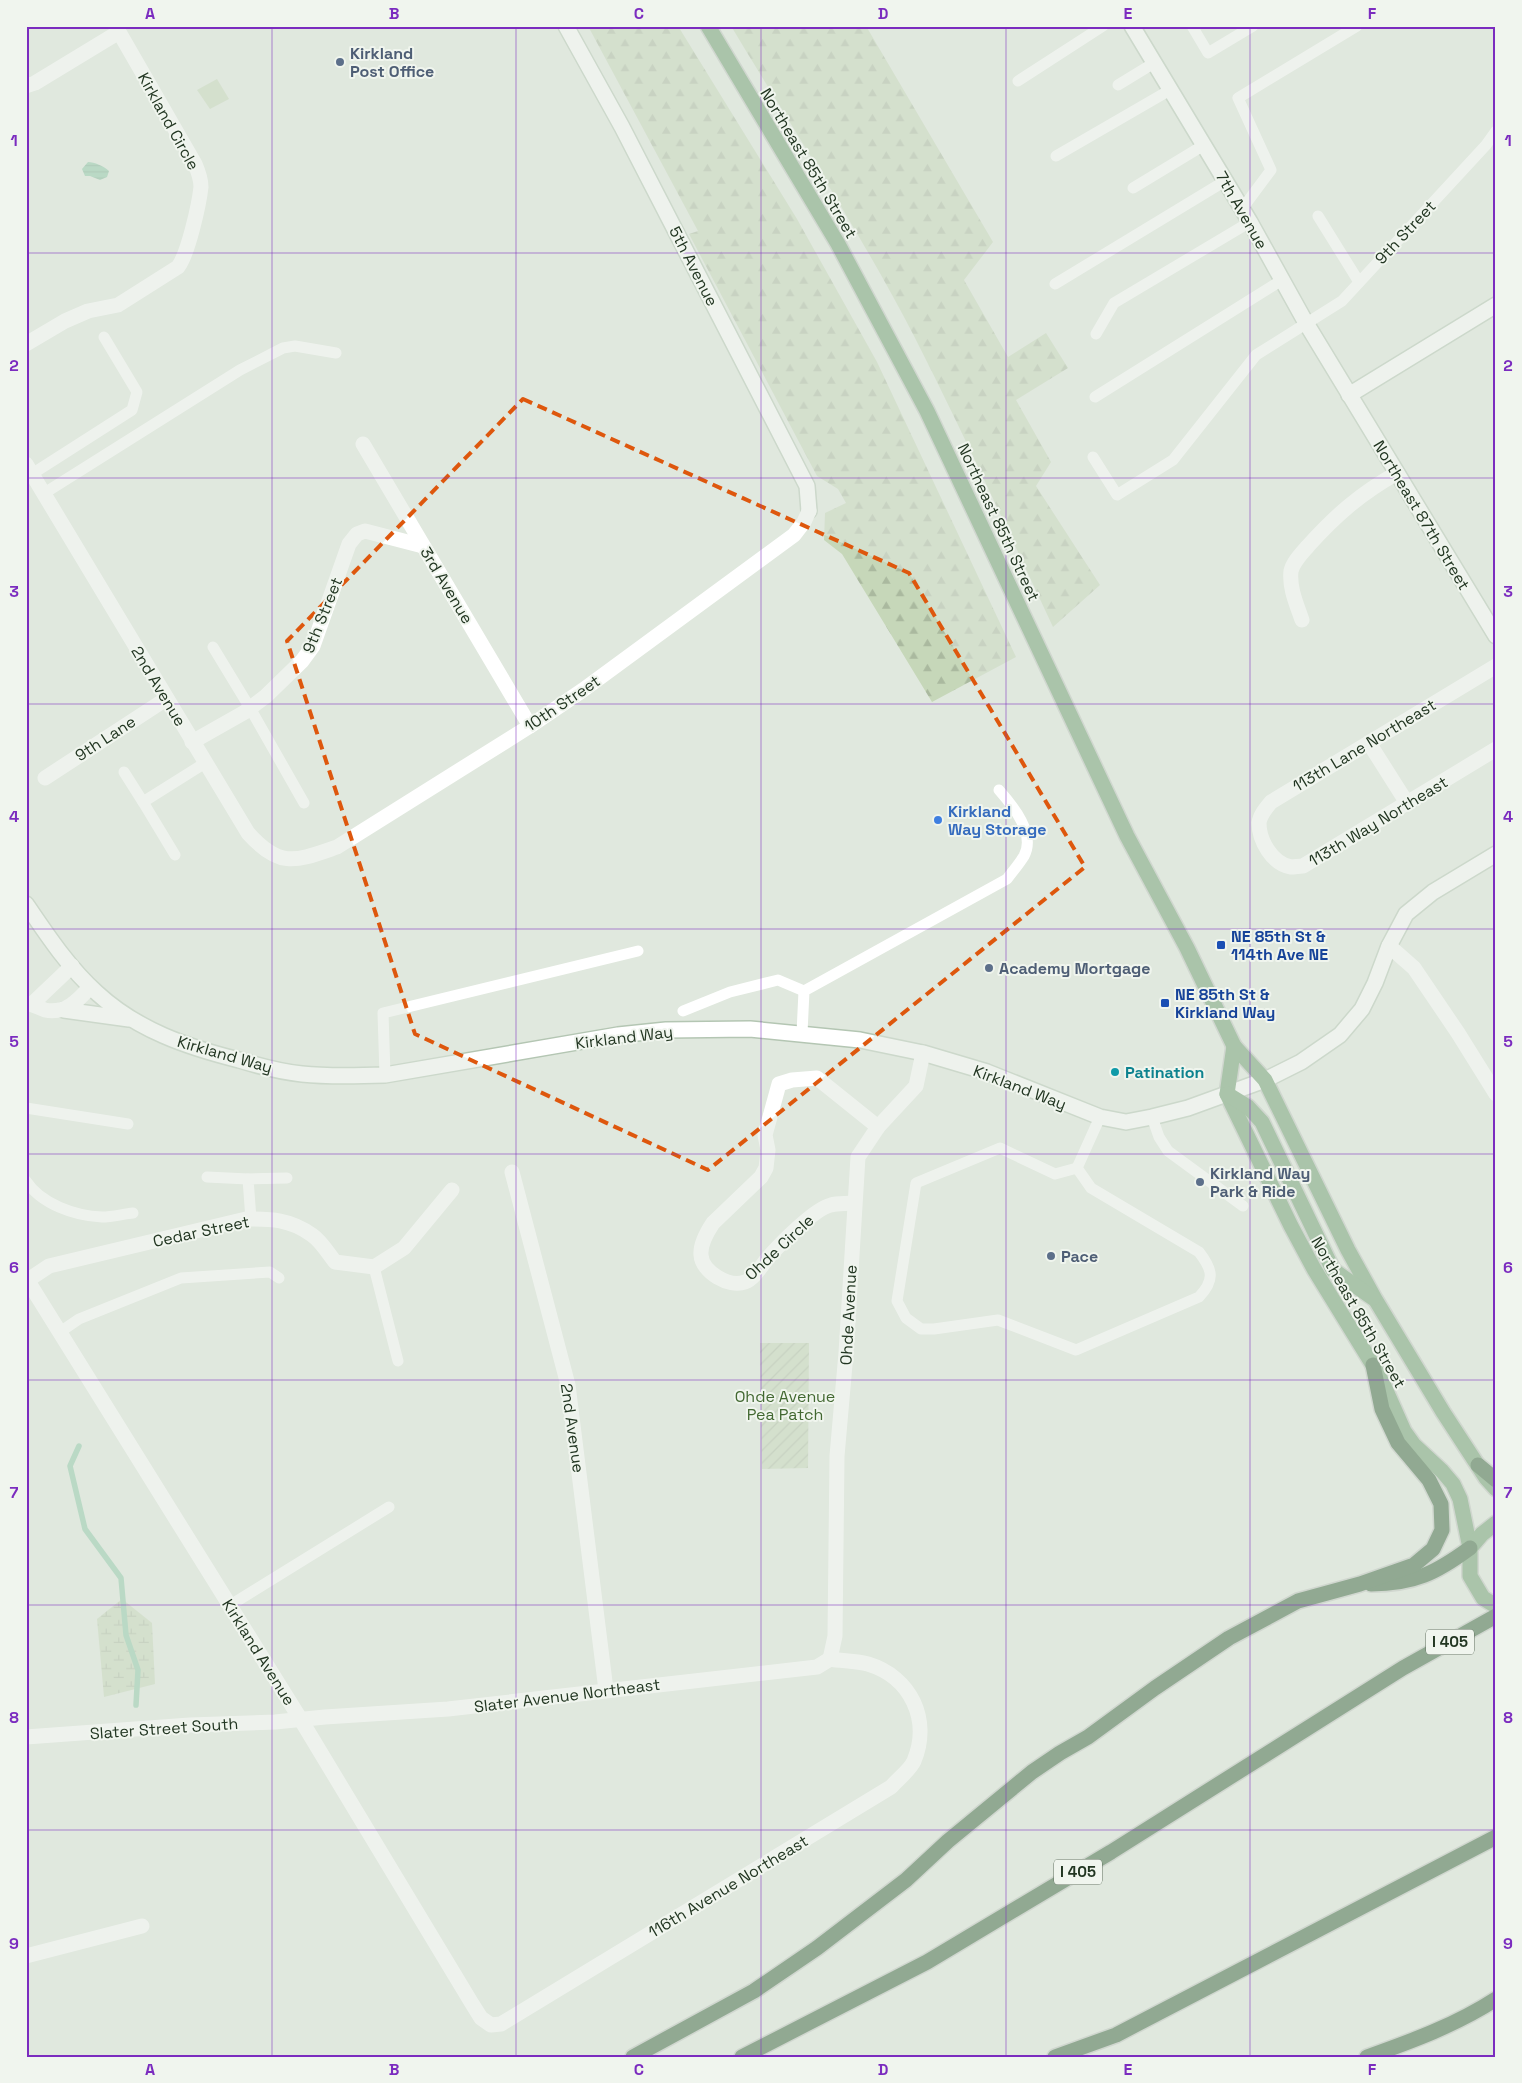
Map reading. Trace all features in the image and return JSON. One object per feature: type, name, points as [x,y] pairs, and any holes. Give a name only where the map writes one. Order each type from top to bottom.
[{"type":"highway","points":[[632,2057],[754,1991],[817,1948],[906,1880],[948,1841],[1032,1772],[1088,1737],[1155,1688],[1229,1638],[1298,1601],[1360,1584],[1414,1565],[1433,1549],[1442,1530],[1440,1504],[1429,1480],[1398,1443],[1382,1408],[1373,1365]]},
{"type":"highway","points":[[1478,1465],[1496,1480]]},
{"type":"highway","points":[[1360,1584],[1393,1584],[1430,1574],[1470,1548]]},
{"type":"highway","name":"I 405","points":[[742,2057],[927,1962],[1111,1852],[1403,1668],[1496,1616]]},
{"type":"highway","points":[[1055,2057],[1116,2035],[1496,1837]]},
{"type":"highway","points":[[1367,2057],[1440,2030],[1476,2012],[1496,1999]]},
{"type":"main road","name":"Northeast 85th Street","points":[[708,26],[838,244],[884,327],[927,411],[1020,605],[1127,836],[1187,948],[1234,1046],[1265,1080],[1348,1250],[1486,1478],[1496,1488]]},
{"type":"main road","points":[[1234,1046],[1227,1094],[1248,1107],[1262,1122],[1333,1270],[1376,1299]]},
{"type":"main road","name":"Northeast 85th Street","points":[[1227,1094],[1291,1226],[1314,1269],[1373,1365],[1404,1431],[1414,1445],[1453,1484],[1460,1499],[1470,1548],[1470,1576],[1483,1598],[1496,1606]]},
{"type":"main road","points":[[1470,1548],[1482,1534],[1496,1523]]},
{"type":"street","name":"5th Avenue","points":[[566,26],[626,135],[807,486],[808,511]]},
{"type":"street","name":"7th Avenue","points":[[1132,26],[1246,216],[1349,395]]},
{"type":"street","name":"Kirkland Circle","points":[[26,86],[35,83],[119,32],[195,164],[201,185],[188,247],[184,260],[178,267],[118,305],[88,311],[65,321],[26,344]]},
{"type":"street","points":[[1349,395],[1496,305]]},
{"type":"street","name":"Northeast 87th Street","points":[[1349,395],[1496,636]]},
{"type":"street","name":"3rd Avenue","points":[[363,444],[530,726]]},
{"type":"street","name":"2nd Avenue","points":[[29,469],[248,833],[259,846],[276,858],[291,860]]},
{"type":"street","points":[[1302,620],[1292,591],[1291,570],[1299,556],[1333,518],[1376,485],[1397,473]]},
{"type":"street","name":"10th Street","points":[[291,860],[337,847],[530,726],[583,690],[794,535],[804,522],[808,511]]},
{"type":"street","name":"9th Street","points":[[192,742],[250,708],[266,696],[302,661],[313,646],[349,544],[356,534],[365,531],[423,546]]},
{"type":"street","name":"113th Lane Northeast","points":[[1263,842],[1259,821],[1270,802],[1496,666]]},
{"type":"street","name":"9th Lane","points":[[45,778],[166,699]]},
{"type":"street","points":[[1369,742],[1407,803]]},
{"type":"street","name":"113th Way Northeast","points":[[1263,842],[1277,861],[1290,867],[1303,866],[1496,749]]},
{"type":"street","name":"Kirkland Way","points":[[26,904],[54,944],[90,987],[132,1020],[180,1043],[254,1064],[300,1074],[385,1075],[618,1035],[666,1030],[750,1029],[860,1040],[923,1053],[987,1072],[1100,1116],[1126,1122],[1152,1118],[1265,1080],[1301,1062],[1340,1035],[1362,1009],[1376,984],[1389,946],[1406,914],[1433,892],[1496,854]]},
{"type":"street","points":[[1389,946],[1414,968],[1496,1094]]},
{"type":"street","points":[[72,966],[29,1003],[45,1010],[64,1010],[132,1020]]},
{"type":"street","points":[[64,1010],[82,997],[90,987]]},
{"type":"street","name":"Ohde Avenue","points":[[830,1659],[835,1636],[837,1456],[846,1353],[858,1157],[878,1128],[916,1086],[923,1053]]},
{"type":"street","name":"Ohde Circle","points":[[854,1203],[829,1205],[808,1219],[745,1282],[732,1282],[716,1276],[706,1268],[701,1260],[700,1251],[707,1231],[755,1183],[766,1168],[768,1150],[765,1135],[779,1084],[792,1080],[817,1078],[878,1128]]},
{"type":"street","name":"2nd Avenue","points":[[512,1172],[568,1385],[606,1690]]},
{"type":"street","points":[[374,1267],[404,1248],[452,1190]]},
{"type":"street","name":"Cedar Street","points":[[27,1280],[49,1266],[251,1219],[276,1219],[292,1224],[313,1235],[335,1262],[374,1267]]},
{"type":"street","name":"Kirkland Avenue","points":[[27,1280],[301,1720],[471,2002],[481,2018],[491,2025]]},
{"type":"street","name":"Slater Avenue Northeast","points":[[301,1720],[325,1716],[448,1709],[555,1698],[606,1690],[817,1667],[830,1659]]},
{"type":"street","name":"116th Avenue Northeast","points":[[491,2025],[501,2024],[891,1787],[913,1763],[921,1738],[918,1712],[908,1691],[891,1675],[868,1664],[830,1659]]},
{"type":"street","name":"Slater Street South","points":[[26,1737],[190,1725],[301,1720]]},
{"type":"street","points":[[26,1956],[142,1926]]},
{"type":"lane","points":[[1018,81],[1102,26]]},
{"type":"lane","points":[[1192,26],[1208,53],[1253,26]]},
{"type":"lane","points":[[1096,334],[1114,303],[1246,216],[1271,170],[1238,98],[1357,26]]},
{"type":"lane","points":[[1118,86],[1154,63]]},
{"type":"lane","points":[[1056,156],[1170,90]]},
{"type":"lane","name":"9th Street","points":[[1093,457],[1117,495],[1173,460],[1256,355],[1342,301],[1496,132]]},
{"type":"lane","points":[[1133,188],[1204,145]]},
{"type":"lane","points":[[1055,284],[1225,181]]},
{"type":"lane","points":[[1318,216],[1359,282]]},
{"type":"lane","points":[[1095,397],[1282,280]]},
{"type":"lane","points":[[29,469],[132,410],[138,392],[104,337]]},
{"type":"lane","points":[[43,494],[240,370],[283,348],[295,346],[336,354]]},
{"type":"lane","points":[[212,647],[250,708],[304,803]]},
{"type":"lane","points":[[143,802],[205,763]]},
{"type":"lane","points":[[124,772],[175,856]]},
{"type":"lane","points":[[804,991],[1007,879],[1025,855],[1027,836],[1016,809],[999,790]]},
{"type":"lane","points":[[385,1075],[383,1013],[638,951]]},
{"type":"lane","points":[[683,1011],[730,992],[778,980],[804,991]]},
{"type":"lane","points":[[802,1033],[804,991]]},
{"type":"lane","points":[[26,1108],[128,1124]]},
{"type":"lane","points":[[1077,1168],[1100,1116]]},
{"type":"lane","points":[[1152,1118],[1159,1137],[1168,1151],[1243,1206]]},
{"type":"lane","points":[[1000,1148],[1055,1174],[1077,1168],[1091,1188],[1199,1252],[1207,1263],[1210,1276],[1208,1287],[1199,1297],[1076,1350],[998,1320],[934,1330],[921,1329],[906,1318],[897,1301],[916,1184],[1000,1148]]},
{"type":"lane","points":[[206,1177],[286,1178]]},
{"type":"lane","points":[[248,1179],[251,1219]]},
{"type":"lane","points":[[26,1180],[37,1194],[47,1201],[80,1214],[103,1217],[133,1213]]},
{"type":"lane","points":[[374,1267],[398,1361]]},
{"type":"lane","points":[[60,1332],[79,1319],[181,1278],[270,1272],[279,1278]]},
{"type":"lane","points":[[229,1606],[389,1506]]},
{"type":"highlighted area","points":[[523,399],[909,573],[1085,867],[708,1170],[415,1034],[287,641]]},
{"type":"green space","points":[[588,26],[678,26],[797,219],[877,362],[1016,657],[932,702],[842,554],[824,540],[825,513],[846,503],[838,489],[817,476],[689,234],[698,231]]},
{"type":"green space","points":[[731,26],[866,26],[993,242],[964,280],[1008,357],[1046,333],[1068,368],[1016,400],[1051,462],[1036,486],[1100,585],[1053,627],[950,408],[893,296],[848,218]]},
{"type":"green space","points":[[217,79],[229,99],[210,109],[197,90]]},
{"type":"green space","name":"Ohde Avenue Pea Patch","points":[[760,1343],[809,1343],[808,1468],[762,1469]]},
{"type":"green space","points":[[122,1599],[152,1623],[155,1684],[104,1697],[97,1619]]},
{"type":"shaded area","points":[[88,162],[107,169],[109,171],[107,177],[100,180],[85,176],[82,169]]},
{"type":"waterway","points":[[79,1446],[70,1466],[85,1529],[121,1578],[126,1635],[138,1670],[136,1705]]},
{"type":"place","name":"Kirkland Post Office","points":[[340,62]]},
{"type":"place","name":"Kirkland Way Storage","points":[[938,820]]},
{"type":"place","name":"NE 85th St & 114th Ave NE","points":[[1221,945]]},
{"type":"place","name":"Academy Mortgage","points":[[989,968]]},
{"type":"place","name":"NE 85th St & Kirkland Way","points":[[1165,1003]]},
{"type":"place","name":"Patination","points":[[1115,1072]]},
{"type":"place","name":"Kirkland Way Park & Ride","points":[[1200,1182]]},
{"type":"place","name":"Pace","points":[[1051,1256]]}]
